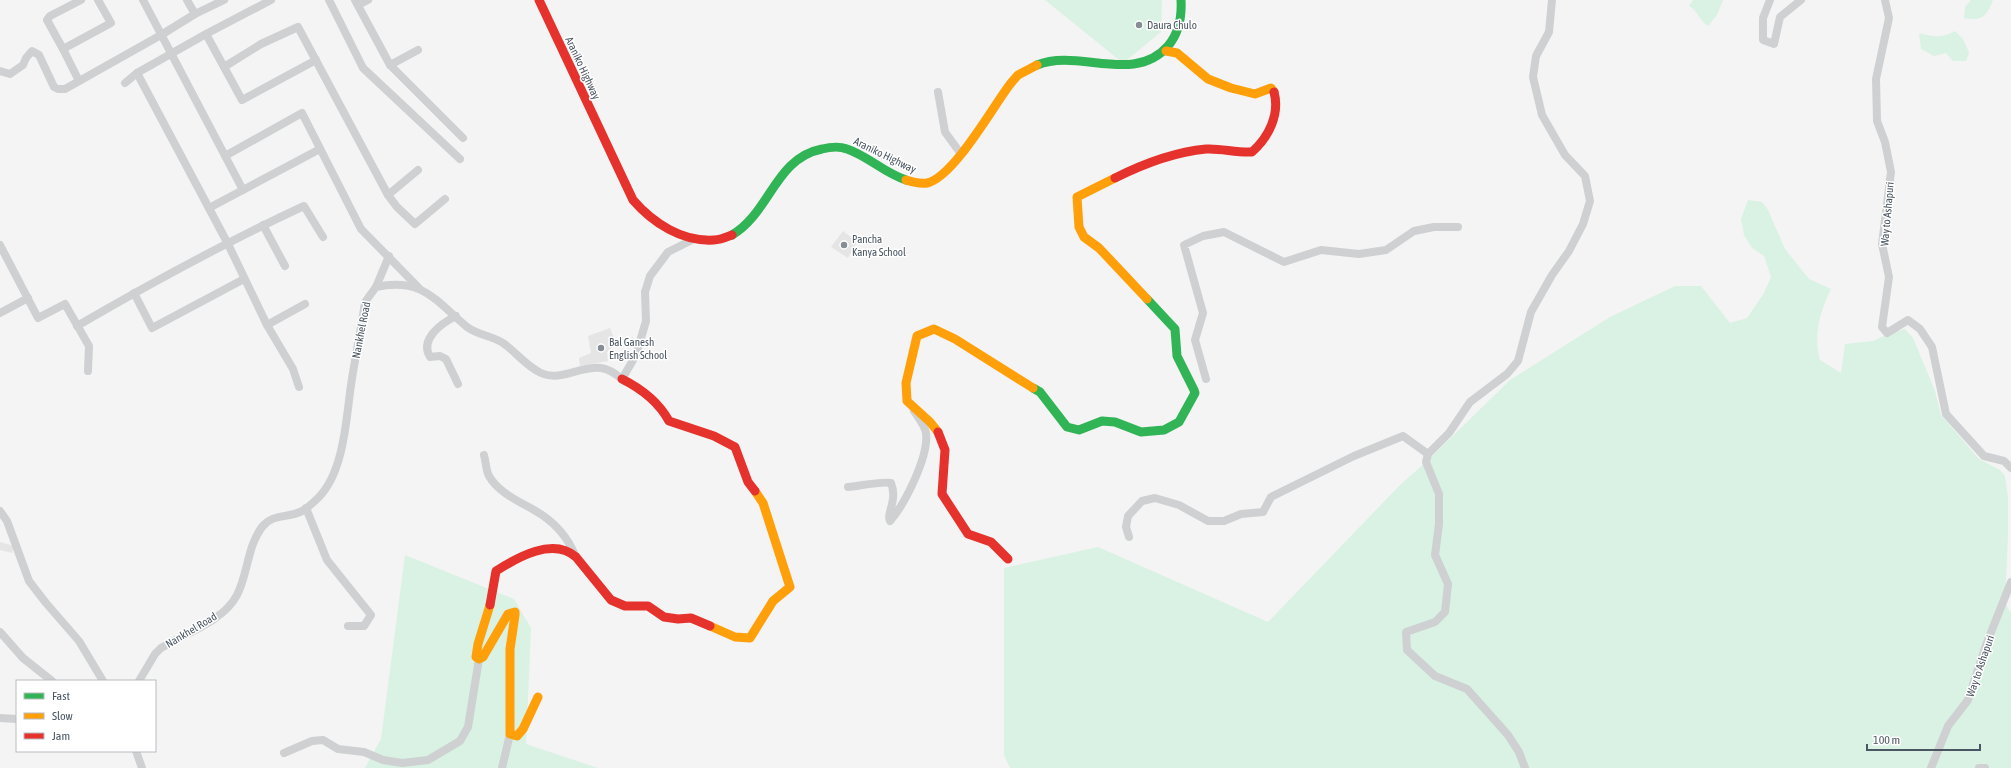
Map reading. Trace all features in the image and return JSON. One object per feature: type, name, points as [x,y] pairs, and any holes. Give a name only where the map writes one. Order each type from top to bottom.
[{"type":"main road","name":"Araniko Highway","points":[[539,0],[633,200],[644,213],[664,227],[694,238],[715,241],[728,238],[738,233],[748,224],[786,170],[803,156],[813,151],[833,148],[848,150],[908,181],[920,184],[928,183],[938,178],[961,154],[1013,81],[1032,67],[1054,60],[1130,66],[1152,60],[1166,51]]},
{"type":"main road","points":[[1008,559],[991,542],[968,534],[942,494],[946,463],[945,445],[939,432],[927,418],[907,400],[906,383],[917,336],[934,329],[956,338],[1010,375],[1040,392],[1067,427],[1079,430],[1102,421],[1115,422],[1141,432],[1164,430],[1179,422],[1188,403],[1195,394],[1194,385],[1184,371],[1174,346],[1175,329],[1099,248],[1084,237],[1079,227],[1076,197],[1126,172],[1172,154],[1207,149],[1252,152],[1263,142],[1276,110],[1277,100],[1274,89],[1271,88],[1255,94],[1218,84],[1202,74],[1182,56],[1177,53],[1166,51],[1180,26],[1182,13],[1180,0]]},
{"type":"main road","points":[[538,697],[523,729],[517,736],[510,734],[512,704],[509,679],[510,651],[516,612],[508,614],[484,657],[479,659],[476,657],[478,644],[491,602],[493,581],[496,571],[515,559],[552,548],[560,548],[569,551],[576,557],[611,600],[625,606],[648,606],[664,617],[678,619],[691,618],[709,624],[735,637],[750,638],[773,601],[790,587],[778,554],[774,534],[763,503],[748,482],[735,447],[714,436],[669,421],[662,408],[646,392],[622,379]]},
{"type":"street","points":[[79,81],[47,20],[50,16],[81,0]]},
{"type":"street","points":[[63,49],[111,23],[98,0]]},
{"type":"street","points":[[143,0],[243,190]]},
{"type":"street","points":[[186,0],[194,14]]},
{"type":"street","points":[[0,72],[10,74],[23,65],[26,58],[32,51],[39,55],[54,87],[58,89],[65,89],[162,36],[194,14],[224,0]]},
{"type":"street","points":[[125,83],[137,73],[206,34],[271,0]]},
{"type":"street","points":[[329,0],[363,68],[460,159]]},
{"type":"street","points":[[368,0],[357,2],[390,65],[463,138]]},
{"type":"street","points":[[1525,768],[1519,752],[1508,735],[1467,689],[1435,676],[1407,650],[1406,632],[1435,622],[1445,612],[1448,584],[1435,555],[1439,524],[1440,494],[1426,462],[1428,454],[1449,433],[1470,402],[1507,374],[1518,361],[1531,312],[1552,275],[1569,251],[1583,224],[1590,201],[1585,176],[1565,154],[1542,114],[1534,77],[1536,56],[1549,32],[1552,0]]},
{"type":"street","points":[[1770,0],[1763,18],[1763,40],[1774,44],[1780,17],[1801,0]]},
{"type":"street","name":"Way to Ashapuri","points":[[1885,0],[1889,18],[1876,79],[1877,121],[1885,142],[1891,172],[1882,244],[1889,277],[1882,327],[1887,333],[1908,320],[1920,329],[1932,347],[1946,414],[1984,456],[2004,461],[2011,468]]},
{"type":"street","points":[[224,67],[261,44],[298,27],[388,195],[397,207],[415,224],[445,199]]},
{"type":"street","points":[[206,34],[242,100],[316,60]]},
{"type":"street","points":[[390,65],[418,50]]},
{"type":"street","points":[[137,73],[228,244],[267,325],[293,369],[299,387]]},
{"type":"street","points":[[938,92],[946,132],[961,154]]},
{"type":"street","points":[[225,156],[302,114],[361,229],[419,288],[441,302],[475,332],[503,344],[519,358],[542,374],[553,375],[594,367],[602,368],[622,379],[636,355],[646,322],[645,292],[650,276],[668,252],[694,238]]},
{"type":"street","points":[[209,208],[320,149]]},
{"type":"street","points":[[388,195],[418,170]]},
{"type":"street","points":[[77,326],[134,293],[264,225],[304,206],[323,237]]},
{"type":"street","points":[[264,225],[285,266]]},
{"type":"street","points":[[1206,379],[1195,340],[1203,313],[1184,245],[1203,236],[1224,232],[1284,262],[1321,250],[1359,254],[1386,250],[1414,231],[1434,227],[1458,227]]},
{"type":"street","points":[[0,244],[38,318],[65,304],[89,346],[88,371]]},
{"type":"street","name":"Nankhel Road","points":[[140,680],[155,654],[161,648],[210,621],[226,608],[237,596],[252,546],[261,529],[268,520],[274,517],[298,512],[306,508],[320,496],[330,481],[343,444],[366,302],[376,286],[389,256]]},
{"type":"street","points":[[134,293],[152,328],[244,279]]},
{"type":"street","points":[[376,286],[388,284],[419,288]]},
{"type":"street","points":[[0,312],[28,298]]},
{"type":"street","points":[[267,325],[305,304]]},
{"type":"street","points":[[456,316],[434,332],[427,342],[427,352],[430,357],[440,356],[446,359],[458,384]]},
{"type":"street","points":[[848,487],[871,485],[884,481],[891,483],[894,492],[893,503],[888,516],[890,521],[898,511],[924,452],[926,432],[907,400]]},
{"type":"street","points":[[1128,537],[1126,528],[1128,516],[1142,501],[1155,498],[1178,505],[1208,521],[1224,521],[1241,514],[1263,512],[1272,497],[1354,456],[1404,436],[1428,454]]},
{"type":"street","points":[[484,455],[488,475],[493,483],[518,502],[535,511],[556,527],[570,541],[576,557]]},
{"type":"street","points":[[306,508],[327,560],[371,615],[364,626],[348,626]]},
{"type":"street","points":[[0,511],[7,521],[29,581],[79,641],[102,680]]},
{"type":"street","name":"Way to Ashapuri","points":[[1931,768],[1948,726],[1968,700],[1986,646],[2011,582]]},
{"type":"street","points":[[0,632],[23,658],[51,680]]},
{"type":"street","points":[[284,753],[312,740],[323,740],[338,749],[364,752],[383,760],[402,763],[428,760],[460,741],[468,727],[479,659]]},
{"type":"street","points":[[0,718],[16,719]]},
{"type":"street","points":[[502,768],[510,734]]},
{"type":"street","points":[[136,752],[142,768]]},
{"type":"street","points":[[1979,768],[1984,768]]},
{"type":"shaded area","name":"Pancha Kanya School","points":[[843,231],[857,242],[848,258],[831,247]]},
{"type":"shaded area","name":"Bal Ganesh English School","points":[[610,328],[616,344],[607,352],[608,361],[580,366],[579,358],[591,353],[588,336]]},
{"type":"shaded area","points":[[0,542],[14,546],[12,553],[0,550]]},
{"type":"green space","points":[[1045,0],[1162,0],[1161,32],[1123,63]]},
{"type":"green space","points":[[1693,0],[1723,0],[1717,15],[1708,26],[1689,6]]},
{"type":"green space","points":[[1971,0],[1993,0],[1986,14],[1980,18],[1964,18],[1965,7]]},
{"type":"green space","points":[[1955,31],[1963,39],[1969,53],[1966,61],[1953,61],[1946,53],[1934,56],[1921,49],[1919,33],[1938,36],[1946,35]]},
{"type":"green space","points":[[1748,200],[1762,202],[1768,210],[1785,249],[1809,279],[1831,289],[1819,324],[1817,342],[1820,360],[1841,373],[1845,344],[1873,341],[1905,329],[1913,338],[1935,391],[1941,415],[1979,459],[2000,470],[2005,476],[2008,498],[2008,534],[2005,602],[2011,614],[2011,768],[1010,768],[1004,755],[1004,568],[1098,547],[1268,622],[1400,485],[1426,462],[1510,380],[1610,317],[1675,286],[1701,286],[1730,323],[1747,318],[1764,293],[1771,277],[1764,256],[1752,248],[1744,235],[1741,219]]},
{"type":"green space","points":[[405,555],[514,599],[531,628],[526,744],[598,768],[365,768],[381,739]]},
{"type":"traffic: fast","points":[[1037,65],[1053,61],[1070,60],[1122,65],[1139,63],[1154,57],[1168,46],[1175,36],[1180,19],[1181,0]]},
{"type":"traffic: fast","points":[[732,235],[745,225],[755,214],[783,174],[793,163],[806,154],[822,149],[841,147],[855,152],[890,173],[906,180]]},
{"type":"traffic: fast","points":[[1033,388],[1040,392],[1067,427],[1079,430],[1102,421],[1115,422],[1141,432],[1164,430],[1179,422],[1195,393],[1177,356],[1175,329],[1147,299]]},
{"type":"traffic: slow","points":[[1166,51],[1177,53],[1208,79],[1231,88],[1255,94],[1271,88],[1274,92]]},
{"type":"traffic: slow","points":[[906,180],[927,183],[938,178],[961,155],[1018,75],[1037,65]]},
{"type":"traffic: slow","points":[[1115,178],[1077,197],[1079,227],[1084,237],[1099,248],[1147,299]]},
{"type":"traffic: slow","points":[[938,432],[930,422],[907,401],[906,383],[917,336],[934,329],[955,339],[1033,388]]},
{"type":"traffic: slow","points":[[710,626],[735,637],[750,638],[773,601],[790,587],[763,503],[755,491]]},
{"type":"traffic: slow","points":[[490,605],[478,644],[476,657],[479,659],[483,657],[508,614],[515,612],[510,649],[510,734],[517,736],[523,729],[538,697]]},
{"type":"traffic: jam","points":[[539,0],[633,200],[659,223],[691,238],[714,240],[732,235]]},
{"type":"traffic: jam","points":[[1115,178],[1159,159],[1182,153],[1206,149],[1252,152],[1258,146],[1272,125],[1275,109],[1274,92]]},
{"type":"traffic: jam","points":[[622,379],[649,396],[660,407],[669,421],[714,436],[735,447],[748,482],[755,491]]},
{"type":"traffic: jam","points":[[938,432],[945,450],[942,494],[968,534],[991,542],[1008,559]]},
{"type":"traffic: jam","points":[[490,605],[496,571],[515,560],[536,551],[557,549],[567,551],[576,557],[611,600],[625,606],[648,606],[664,617],[678,619],[691,618],[710,626]]},
{"type":"place","name":"Daura Chulo","points":[[1139,25]]},
{"type":"place","name":"Pancha Kanya School","points":[[844,245]]},
{"type":"place","name":"Bal Ganesh English School","points":[[601,348]]}]
